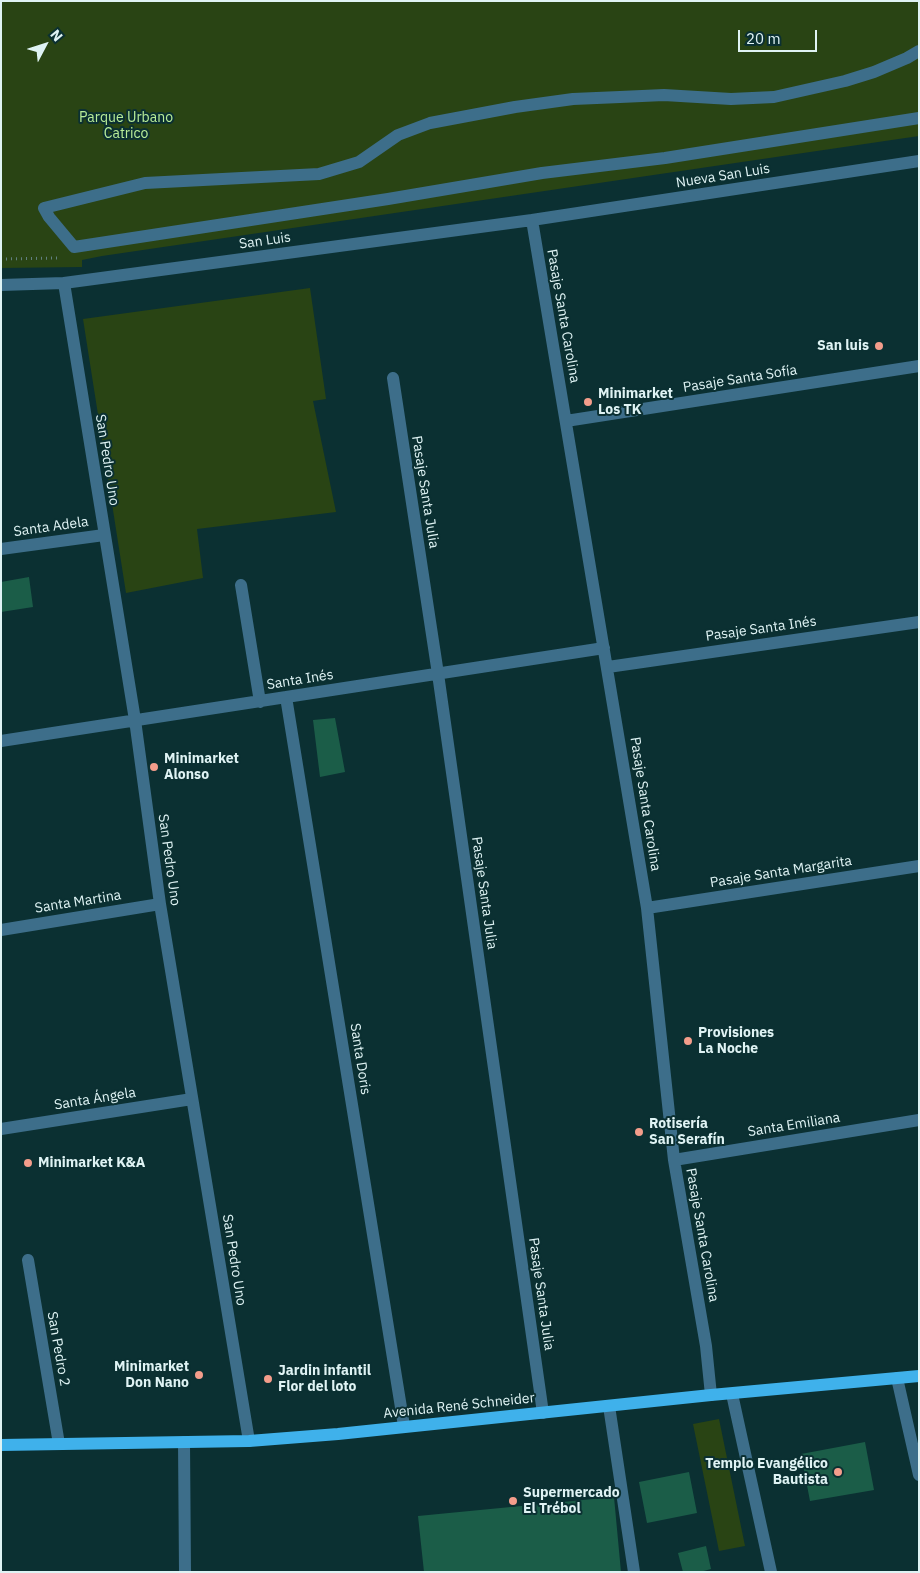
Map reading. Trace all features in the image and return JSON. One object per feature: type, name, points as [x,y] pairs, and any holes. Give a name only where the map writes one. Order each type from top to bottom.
[{"type":"main road","name":"Avenida René Schneider","points":[[1,1445],[249,1441],[338,1434],[711,1395],[919,1376]]},
{"type":"street","points":[[919,51],[874,72],[845,81],[774,97],[731,99],[664,95],[573,99],[515,106],[430,123],[398,135],[359,162],[319,174],[145,183],[44,208],[49,217],[74,247],[370,202],[542,173],[665,158],[919,118]]},
{"type":"street","name":"Nueva San Luis","points":[[532,220],[919,161]]},
{"type":"street","name":"San Luis","points":[[1,285],[64,283],[532,220]]},
{"type":"street","name":"Pasaje Santa Carolina","points":[[532,220],[647,908],[674,1160],[706,1346],[711,1395]]},
{"type":"street","name":"San Pedro Uno","points":[[64,283],[135,720],[160,904],[249,1441]]},
{"type":"street","name":"Pasaje Santa Sofía","points":[[566,421],[919,366]]},
{"type":"street","name":"Pasaje Santa Julia","points":[[393,378],[438,674],[543,1413]]},
{"type":"street","name":"Santa Adela","points":[[1,549],[104,535]]},
{"type":"street","points":[[241,584],[260,702]]},
{"type":"street","name":"Pasaje Santa Inés","points":[[608,666],[919,622]]},
{"type":"street","name":"Santa Inés","points":[[1,741],[604,648]]},
{"type":"street","name":"Santa Doris","points":[[286,697],[404,1426]]},
{"type":"street","name":"Pasaje Santa Margarita","points":[[647,908],[919,866]]},
{"type":"street","name":"Santa Martina","points":[[1,930],[160,904]]},
{"type":"street","name":"Santa Ángela","points":[[1,1129],[192,1099]]},
{"type":"street","name":"Santa Emiliana","points":[[674,1160],[919,1120]]},
{"type":"street","name":"San Pedro 2","points":[[28,1260],[59,1444]]},
{"type":"street","points":[[896,1378],[919,1474]]},
{"type":"street","points":[[732,1394],[772,1572]]},
{"type":"street","points":[[609,1406],[634,1572]]},
{"type":"street","points":[[184,1442],[185,1572]]},
{"type":"green space","name":"Parque Urbano Catrico","points":[[1,1],[919,1],[919,136],[102,256],[82,260],[82,267],[1,268]]},
{"type":"green space","points":[[310,288],[326,399],[313,401],[336,512],[197,529],[203,578],[126,593],[83,319]]},
{"type":"green space","points":[[719,1419],[745,1546],[719,1551],[693,1424]]},
{"type":"building","points":[[29,577],[33,607],[1,612],[1,582]]},
{"type":"building","points":[[335,718],[345,772],[320,777],[313,720]]},
{"type":"building","name":"Templo Evangélico Bautista","points":[[865,1442],[874,1490],[810,1501],[801,1454]]},
{"type":"building","points":[[689,1472],[697,1513],[647,1523],[639,1482]]},
{"type":"building","points":[[614,1497],[621,1572],[424,1572],[418,1516]]},
{"type":"building","points":[[706,1546],[711,1569],[700,1572],[683,1572],[678,1553]]},
{"type":"place","name":"San luis","points":[[879,346]]},
{"type":"place","name":"Minimarket Los TK","points":[[588,402]]},
{"type":"place","name":"Minimarket Alonso","points":[[154,767]]},
{"type":"place","name":"Provisiones La Noche","points":[[688,1041]]},
{"type":"place","name":"Rotisería San Serafín","points":[[639,1132]]},
{"type":"place","name":"Minimarket K&A","points":[[28,1163]]},
{"type":"place","name":"Minimarket Don Nano","points":[[199,1375]]},
{"type":"place","name":"Jardin infantil Flor del loto","points":[[268,1379]]},
{"type":"place","name":"Templo Evangélico Bautista","points":[[838,1472]]},
{"type":"place","name":"Supermercado El Trébol","points":[[513,1501]]}]
